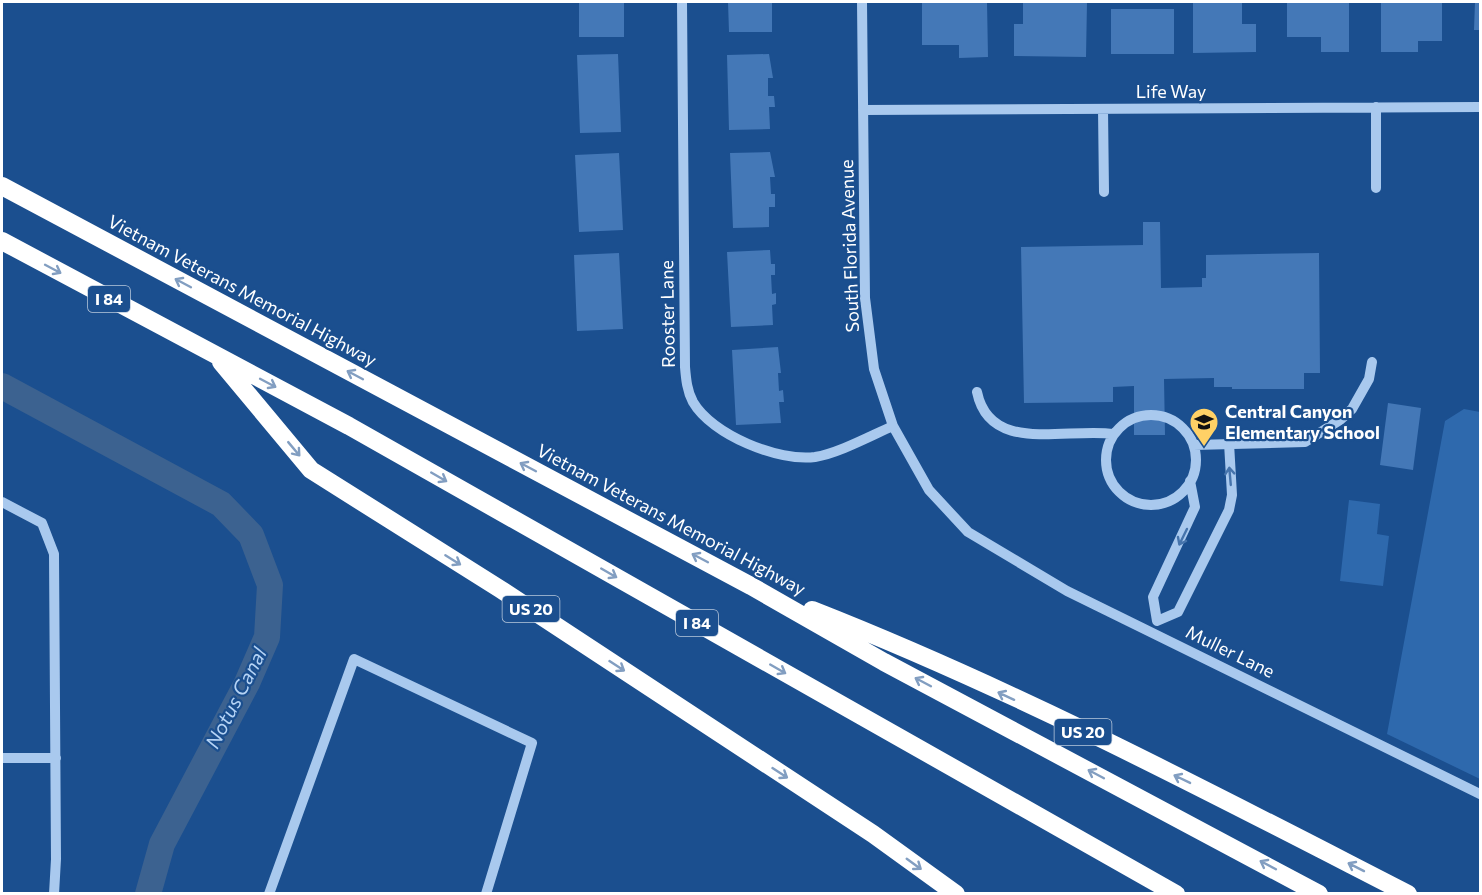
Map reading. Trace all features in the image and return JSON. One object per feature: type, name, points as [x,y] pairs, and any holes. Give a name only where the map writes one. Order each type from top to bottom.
[{"type":"highway","name":"Vietnam Veterans Memorial Highway","points":[[2,186],[751,586],[884,662],[1319,894]]},
{"type":"highway","name":"I 84","points":[[2,241],[349,426],[1176,894]]},
{"type":"highway","name":"US 20","points":[[216,356],[311,470],[549,621],[873,834],[956,894]]},
{"type":"highway","name":"US 20","points":[[751,586],[886,639],[1188,782],[1408,894]]},
{"type":"street","name":"Rooster Lane","points":[[682,2],[685,367],[687,386],[694,403],[711,421],[756,447],[795,457],[817,457],[892,426]]},
{"type":"street","name":"South Florida Avenue","points":[[862,2],[865,298],[874,369],[892,426],[929,490],[968,532]]},
{"type":"street","points":[[1376,107],[1376,188]]},
{"type":"street","name":"Life Way","points":[[862,110],[1480,107]]},
{"type":"street","points":[[1103,109],[1104,192]]},
{"type":"street","points":[[1194,445],[1305,442],[1340,420],[1352,409],[1369,379],[1372,362]]},
{"type":"street","points":[[977,392],[984,414],[993,424],[1008,431],[1024,434],[1096,432],[1114,435]]},
{"type":"street","points":[[1150,414],[1176,423],[1187,432],[1194,445],[1195,470],[1190,481],[1170,501],[1141,503],[1128,498],[1117,489],[1109,476],[1106,462],[1108,448],[1114,435],[1123,424],[1150,414]]},
{"type":"street","points":[[1157,621],[1178,612],[1229,510],[1232,495],[1229,443]]},
{"type":"street","points":[[1151,632],[1157,621],[1153,597],[1195,507],[1190,481]]},
{"type":"street","points":[[2,502],[42,523],[54,554],[56,758],[54,894]]},
{"type":"street","name":"Muller Lane","points":[[968,532],[1067,591],[1480,794]]},
{"type":"street","points":[[269,894],[354,659],[532,743],[486,894]]},
{"type":"street","points":[[2,758],[56,758]]},
{"type":"shaded area","points":[[1464,409],[1480,412],[1480,779],[1387,734],[1445,421]]},
{"type":"shaded area","points":[[1349,500],[1380,504],[1377,534],[1389,536],[1383,586],[1340,581]]},
{"type":"building","points":[[579,2],[624,2],[624,37],[579,37]]},
{"type":"building","points":[[728,2],[772,2],[772,32],[729,32]]},
{"type":"building","points":[[987,2],[988,57],[959,58],[959,45],[922,45],[922,3]]},
{"type":"building","points":[[1023,2],[1087,2],[1086,57],[1014,56],[1014,24],[1023,24]]},
{"type":"building","points":[[1193,2],[1242,2],[1242,24],[1256,24],[1256,52],[1193,53]]},
{"type":"building","points":[[1287,2],[1349,2],[1349,52],[1321,52],[1321,37],[1287,37]]},
{"type":"building","points":[[1381,2],[1442,2],[1442,41],[1418,41],[1418,52],[1381,52]]},
{"type":"building","points":[[1475,2],[1480,2],[1480,30],[1474,30]]},
{"type":"building","points":[[1111,9],[1174,9],[1174,54],[1111,54]]},
{"type":"building","points":[[618,54],[621,132],[580,133],[577,55]]},
{"type":"building","points":[[769,54],[773,78],[768,78],[768,96],[774,96],[775,107],[769,107],[770,129],[729,130],[727,55]]},
{"type":"building","points":[[770,152],[775,177],[770,177],[771,194],[775,194],[775,207],[769,207],[769,227],[733,228],[730,153]]},
{"type":"building","points":[[619,153],[623,230],[579,232],[575,155]]},
{"type":"building","points":[[1143,222],[1160,222],[1161,288],[1202,287],[1202,278],[1206,278],[1206,255],[1319,253],[1320,373],[1304,373],[1304,389],[1232,389],[1232,387],[1214,387],[1214,378],[1164,379],[1165,435],[1134,435],[1134,386],[1113,387],[1113,402],[1024,403],[1021,247],[1143,245]]},
{"type":"building","points":[[770,250],[771,264],[775,264],[775,275],[771,275],[772,294],[776,293],[776,304],[772,305],[773,325],[731,327],[727,252]]},
{"type":"building","points":[[619,253],[623,329],[577,331],[574,255]]},
{"type":"building","points":[[778,347],[781,373],[778,373],[779,391],[783,390],[784,402],[779,402],[781,423],[736,425],[732,350]]},
{"type":"building","points":[[1388,403],[1421,408],[1413,470],[1380,465]]},
{"type":"waterway","name":"Notus Canal","points":[[2,386],[221,504],[251,535],[270,585],[267,637],[247,683],[162,844],[148,894]]},
{"type":"place","name":"Central Canyon Elementary School","points":[[1204,448]]}]
